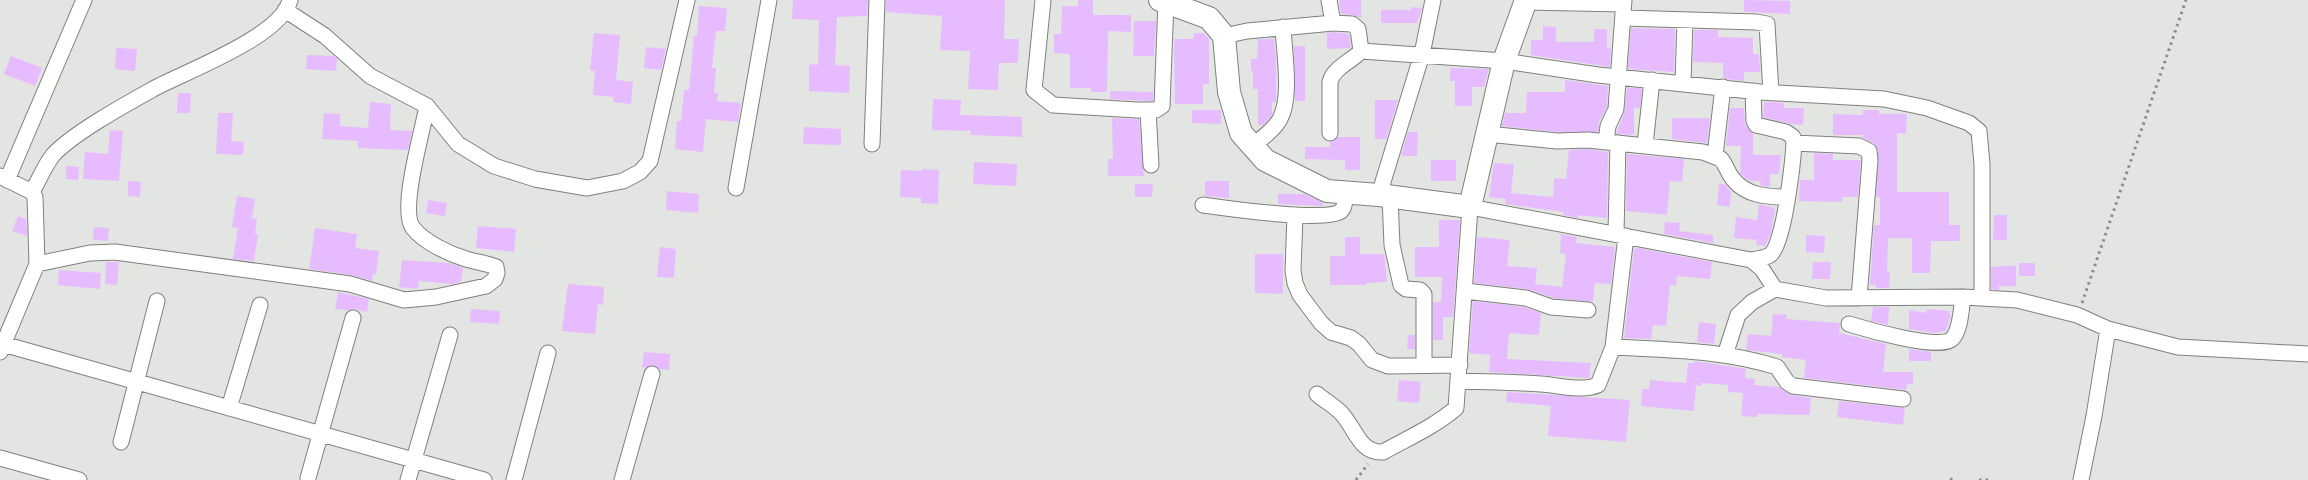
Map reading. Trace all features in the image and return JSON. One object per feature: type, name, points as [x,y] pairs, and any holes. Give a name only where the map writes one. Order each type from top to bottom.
[{"type":"main road","points":[[1164,0],[1209,18],[1224,36],[1229,92],[1241,133],[1265,160],[1326,191],[1470,207],[1504,61],[1526,1]]},
{"type":"street","points":[[84,0],[4,178],[32,192],[35,197],[37,264],[2,348],[136,382],[484,480]]},
{"type":"street","points":[[32,192],[53,156],[71,140],[156,87],[234,49],[260,34],[280,19],[288,5],[370,76],[427,106],[458,144],[494,166],[535,179],[587,188],[623,181],[640,172],[650,161],[687,0]]},
{"type":"street","points":[[736,188],[769,0]]},
{"type":"street","points":[[872,144],[877,0]]},
{"type":"street","points":[[1043,0],[1034,90],[1053,105],[1148,110],[1160,109],[1163,102],[1164,0]]},
{"type":"street","points":[[1329,0],[1333,23]]},
{"type":"street","points":[[1424,366],[1424,294],[1420,290],[1406,289],[1402,285],[1392,245],[1384,196],[1422,54],[1433,0]]},
{"type":"street","points":[[1526,1],[1623,8],[1685,20],[1768,24],[1770,93]]},
{"type":"street","points":[[1459,381],[1592,388],[1598,386],[1613,347],[1621,235],[1612,142],[1608,126],[1616,109],[1623,8]]},
{"type":"street","points":[[1683,83],[1685,20]]},
{"type":"street","points":[[1224,36],[1283,27],[1333,23],[1352,24],[1358,29],[1361,50],[1354,59],[1331,76],[1330,132]]},
{"type":"street","points":[[1252,146],[1279,121],[1284,110],[1283,27]]},
{"type":"street","points":[[1361,50],[1504,61],[1619,77],[1770,93],[1884,99],[1927,108],[1969,123],[1979,132],[1982,164],[1982,298]]},
{"type":"street","points":[[1646,145],[1652,80]]},
{"type":"street","points":[[1714,155],[1723,87]]},
{"type":"street","points":[[1317,394],[1342,414],[1363,446],[1377,453],[1383,452],[1443,419],[1456,408],[1470,207],[1751,260],[1770,255],[1777,247],[1788,198],[1794,143],[1793,137],[1786,132],[1756,125],[1754,121],[1753,91]]},
{"type":"street","points":[[37,264],[90,253],[115,252],[350,284],[404,300],[436,297],[486,286],[495,279],[496,267],[450,253],[428,241],[412,227],[408,214],[410,189],[427,106]]},
{"type":"street","points":[[1148,110],[1151,165]]},
{"type":"street","points":[[1487,134],[1646,145],[1714,155],[1721,159],[1729,174],[1741,187],[1762,196],[1788,198]]},
{"type":"street","points":[[1794,143],[1859,146],[1868,151],[1870,160],[1859,298]]},
{"type":"street","points":[[1204,206],[1295,215],[1336,214],[1343,210],[1345,205],[1344,192]]},
{"type":"street","points":[[1295,215],[1293,271],[1295,284],[1300,295],[1321,323],[1331,332],[1351,338],[1359,344],[1372,360],[1388,366],[1460,365]]},
{"type":"street","points":[[1751,260],[1762,269],[1775,289]]},
{"type":"street","points":[[1724,355],[1738,315],[1752,302],[1775,289],[1826,298],[1963,297],[2017,300],[2077,315],[2108,329],[2178,347],[2308,354]]},
{"type":"street","points":[[1465,292],[1526,298],[1551,307],[1588,310]]},
{"type":"street","points":[[1849,324],[1872,331],[1925,341],[1946,342],[1952,339],[1957,328],[1963,297]]},
{"type":"street","points":[[120,442],[157,300]]},
{"type":"street","points":[[229,408],[260,305]]},
{"type":"street","points":[[308,478],[353,318]]},
{"type":"street","points":[[2081,480],[2094,416],[2108,329]]},
{"type":"street","points":[[408,480],[450,335]]},
{"type":"street","points":[[1613,347],[1724,355],[1777,366],[1793,386],[1903,399]]},
{"type":"street","points":[[514,480],[548,353]]},
{"type":"street","points":[[622,480],[652,374]]},
{"type":"street","points":[[0,458],[78,480]]},
{"type":"path","points":[[2077,315],[2186,0]]},
{"type":"path","points":[[1950,479],[1955,480]]},
{"type":"path","points":[[1978,480],[1990,480]]},
{"type":"building","points":[[793,0],[868,0],[867,16],[837,17],[835,65],[850,66],[849,93],[809,91],[809,64],[818,65],[819,20],[792,19]]},
{"type":"building","points":[[886,0],[1005,0],[1004,39],[1019,39],[1018,63],[999,63],[998,90],[968,89],[970,51],[940,50],[942,16],[886,12]]},
{"type":"building","points":[[1078,0],[1093,0],[1093,15],[1131,15],[1131,32],[1108,31],[1107,92],[1091,92],[1091,88],[1070,88],[1070,54],[1054,53],[1054,34],[1061,34],[1062,6],[1078,6]]},
{"type":"building","points":[[1339,0],[1361,0],[1361,18],[1341,14]]},
{"type":"building","points":[[1744,0],[1790,1],[1790,14],[1744,12]]},
{"type":"building","points":[[699,6],[727,8],[725,31],[716,31],[712,68],[716,68],[714,93],[718,93],[717,101],[741,103],[738,122],[706,119],[703,152],[675,149],[677,121],[681,121],[684,90],[689,90],[694,36],[697,36]]},
{"type":"building","points":[[1411,7],[1422,8],[1417,23],[1381,23],[1381,10],[1411,10]]},
{"type":"building","points":[[1134,21],[1156,21],[1154,56],[1133,56]]},
{"type":"building","points":[[1543,26],[1556,27],[1556,42],[1594,42],[1594,29],[1607,29],[1607,48],[1611,48],[1610,67],[1531,55],[1531,40],[1543,40]]},
{"type":"building","points":[[1631,28],[1675,29],[1674,72],[1628,69]]},
{"type":"building","points":[[1694,30],[1718,30],[1718,37],[1753,38],[1753,54],[1759,54],[1760,72],[1744,72],[1744,81],[1728,79],[1723,78],[1723,63],[1693,62]]},
{"type":"building","points":[[594,33],[620,35],[616,80],[633,82],[631,104],[613,102],[614,97],[593,95],[595,71],[590,70]]},
{"type":"building","points":[[1194,33],[1204,33],[1209,39],[1209,84],[1203,84],[1203,104],[1175,104],[1174,39],[1193,39]]},
{"type":"building","points":[[1327,33],[1349,34],[1351,48],[1327,49]]},
{"type":"building","points":[[1258,39],[1274,39],[1276,62],[1276,102],[1272,102],[1272,115],[1263,125],[1258,125],[1258,89],[1253,89],[1253,71],[1251,71],[1251,59],[1257,59]]},
{"type":"building","points":[[1294,46],[1305,46],[1305,101],[1295,101]]},
{"type":"building","points":[[646,47],[666,49],[661,70],[644,68]]},
{"type":"building","points":[[116,48],[137,49],[135,71],[115,69]]},
{"type":"building","points":[[307,55],[334,56],[337,59],[336,71],[306,69]]},
{"type":"building","points":[[11,56],[42,68],[35,86],[4,74]]},
{"type":"building","points":[[1450,68],[1489,69],[1484,87],[1472,87],[1472,106],[1455,106],[1455,81],[1450,81]]},
{"type":"building","points":[[1565,80],[1608,86],[1607,107],[1599,122],[1598,132],[1557,132],[1502,126],[1505,113],[1526,113],[1527,92],[1565,92]]},
{"type":"building","points":[[1627,87],[1642,89],[1640,108],[1634,108],[1634,135],[1616,134],[1625,110]]},
{"type":"building","points":[[1110,91],[1153,92],[1153,101],[1110,99]]},
{"type":"building","points":[[178,93],[191,93],[190,113],[177,113]]},
{"type":"building","points":[[933,99],[961,100],[960,115],[1022,117],[1022,137],[970,135],[971,131],[932,130]]},
{"type":"building","points":[[1375,100],[1398,100],[1386,139],[1375,139]]},
{"type":"building","points":[[370,102],[391,104],[390,130],[412,131],[408,150],[358,148],[358,141],[322,139],[324,113],[340,114],[340,126],[368,128]]},
{"type":"building","points":[[1764,102],[1784,103],[1784,108],[1804,108],[1803,125],[1763,117]]},
{"type":"building","points":[[1730,108],[1744,108],[1745,125],[1753,134],[1753,155],[1781,155],[1779,174],[1770,174],[1770,187],[1760,185],[1761,181],[1750,181],[1745,178],[1740,173],[1741,146],[1726,146]]},
{"type":"building","points":[[1192,110],[1221,110],[1221,124],[1192,123]]},
{"type":"building","points":[[1863,110],[1879,110],[1879,114],[1907,114],[1906,134],[1897,133],[1897,192],[1949,192],[1949,225],[1960,225],[1960,241],[1931,241],[1930,273],[1912,273],[1912,238],[1888,238],[1887,271],[1890,272],[1889,288],[1876,288],[1876,285],[1870,285],[1874,225],[1880,225],[1880,197],[1876,197],[1878,150],[1874,143],[1863,138],[1863,135],[1833,135],[1833,114],[1863,115]]},
{"type":"building","points":[[218,113],[233,113],[231,141],[244,142],[243,155],[216,154]]},
{"type":"building","points":[[1112,118],[1139,119],[1144,176],[1108,176],[1108,159],[1113,159]]},
{"type":"building","points":[[1672,118],[1710,118],[1707,143],[1672,139]]},
{"type":"building","points":[[804,127],[841,129],[841,145],[803,144]]},
{"type":"building","points":[[110,130],[123,131],[119,181],[83,179],[85,152],[108,154]]},
{"type":"building","points":[[1408,132],[1418,132],[1417,156],[1401,156]]},
{"type":"building","points":[[1338,137],[1360,137],[1360,170],[1345,170],[1345,160],[1305,159],[1305,147],[1330,147],[1330,142]]},
{"type":"building","points":[[1588,149],[1608,152],[1607,218],[1579,215],[1578,218],[1563,215],[1564,212],[1505,204],[1506,199],[1489,197],[1494,163],[1514,164],[1511,193],[1553,197],[1554,178],[1566,179],[1569,150]]},
{"type":"building","points":[[1814,153],[1833,154],[1833,160],[1861,160],[1858,197],[1842,197],[1842,202],[1799,201],[1800,180],[1814,180]]},
{"type":"building","points":[[1627,154],[1684,159],[1682,182],[1670,181],[1667,215],[1626,211]]},
{"type":"building","points":[[1431,160],[1456,160],[1456,181],[1431,181]]},
{"type":"building","points":[[974,162],[1017,164],[1016,186],[973,184]]},
{"type":"building","points":[[66,166],[79,167],[78,180],[66,179]]},
{"type":"building","points":[[922,169],[939,170],[938,204],[921,203],[921,198],[900,197],[901,170],[922,171]]},
{"type":"building","points":[[128,181],[141,182],[140,197],[128,196]]},
{"type":"building","points":[[1205,181],[1229,181],[1229,198],[1205,196]]},
{"type":"building","points":[[1135,184],[1153,184],[1152,197],[1135,197]]},
{"type":"building","points":[[1719,184],[1725,184],[1731,191],[1730,207],[1717,205]]},
{"type":"building","points":[[667,191],[699,194],[698,213],[666,210]]},
{"type":"building","points":[[1278,194],[1304,194],[1323,203],[1323,206],[1278,204]]},
{"type":"building","points":[[237,196],[255,199],[252,218],[257,219],[255,234],[258,235],[254,261],[233,259],[238,228],[232,227]]},
{"type":"building","points":[[428,200],[447,203],[445,216],[426,213]]},
{"type":"building","points":[[1759,204],[1775,208],[1771,233],[1765,246],[1756,245],[1757,240],[1734,238],[1736,217],[1757,220]]},
{"type":"building","points":[[1994,215],[2007,215],[2007,240],[1993,240]]},
{"type":"building","points":[[18,216],[26,219],[27,236],[12,231]]},
{"type":"building","points":[[1439,220],[1460,220],[1453,317],[1443,317],[1443,340],[1433,340],[1433,302],[1441,302],[1442,277],[1415,277],[1415,247],[1439,247]]},
{"type":"building","points":[[1665,222],[1680,223],[1679,231],[1713,235],[1713,243],[1664,234]]},
{"type":"building","points":[[478,226],[516,229],[514,252],[476,248]]},
{"type":"building","points":[[94,227],[109,228],[108,241],[93,240]]},
{"type":"building","points":[[315,228],[357,234],[355,248],[379,251],[376,274],[373,274],[372,281],[351,275],[309,269]]},
{"type":"building","points":[[1561,234],[1577,237],[1576,243],[1615,247],[1611,284],[1595,283],[1593,302],[1553,298],[1527,289],[1474,283],[1477,237],[1510,240],[1507,266],[1537,268],[1535,284],[1562,287],[1566,254],[1560,253]]},
{"type":"building","points":[[1806,235],[1825,236],[1824,253],[1806,252]]},
{"type":"building","points":[[1345,237],[1360,237],[1360,254],[1384,254],[1387,282],[1366,283],[1366,285],[1330,285],[1330,256],[1345,256]]},
{"type":"building","points":[[660,247],[676,249],[674,278],[657,277]]},
{"type":"building","points":[[1638,248],[1712,262],[1710,279],[1677,276],[1676,286],[1670,285],[1666,326],[1653,325],[1651,339],[1624,338],[1634,249]]},
{"type":"building","points":[[1255,254],[1283,254],[1283,294],[1255,293]]},
{"type":"building","points":[[402,260],[449,263],[463,268],[461,282],[452,284],[419,281],[418,289],[399,287]]},
{"type":"building","points":[[106,262],[119,262],[117,285],[105,284]]},
{"type":"building","points":[[1813,262],[1831,262],[1830,279],[1812,279]]},
{"type":"building","points":[[2019,263],[2035,263],[2035,276],[2019,276]]},
{"type":"building","points":[[2016,266],[2016,286],[1999,286],[1999,290],[1991,289],[1991,267]]},
{"type":"building","points":[[59,270],[101,273],[100,289],[58,285]]},
{"type":"building","points":[[568,284],[604,287],[603,305],[598,304],[595,334],[562,331]]},
{"type":"building","points":[[338,292],[369,299],[367,312],[355,309],[335,309]]},
{"type":"building","points":[[1473,301],[1524,307],[1541,313],[1539,335],[1509,333],[1507,359],[1591,363],[1589,378],[1489,372],[1490,355],[1469,353]]},
{"type":"building","points":[[1873,307],[1889,307],[1888,325],[1871,321]]},
{"type":"building","points":[[471,309],[500,311],[499,324],[470,322]]},
{"type":"building","points":[[1927,309],[1949,311],[1951,315],[1946,331],[1934,333],[1909,329],[1909,310],[1926,313]]},
{"type":"building","points":[[1773,314],[1787,315],[1786,319],[1840,323],[1839,333],[1886,344],[1883,372],[1913,372],[1913,384],[1907,384],[1906,390],[1804,378],[1806,360],[1782,357],[1782,354],[1746,350],[1748,334],[1771,336]]},
{"type":"building","points":[[1699,322],[1716,324],[1714,344],[1697,342]]},
{"type":"building","points":[[1408,335],[1415,335],[1415,349],[1407,349]]},
{"type":"building","points":[[1909,349],[1931,352],[1931,361],[1909,361]]},
{"type":"building","points":[[644,352],[670,354],[669,370],[660,369],[654,365],[642,368]]},
{"type":"building","points":[[1695,361],[1746,369],[1745,378],[1755,379],[1754,385],[1779,387],[1791,395],[1811,398],[1810,415],[1758,414],[1757,417],[1741,416],[1743,393],[1728,392],[1728,385],[1702,383],[1702,386],[1696,385],[1694,411],[1641,406],[1642,389],[1649,389],[1650,380],[1686,383],[1688,363],[1695,363]]},
{"type":"building","points":[[1399,380],[1421,382],[1419,403],[1397,401]]},
{"type":"building","points":[[1507,392],[1630,400],[1626,442],[1548,436],[1551,406],[1506,402]]},
{"type":"building","points":[[1839,401],[1905,408],[1903,425],[1837,417]]}]
